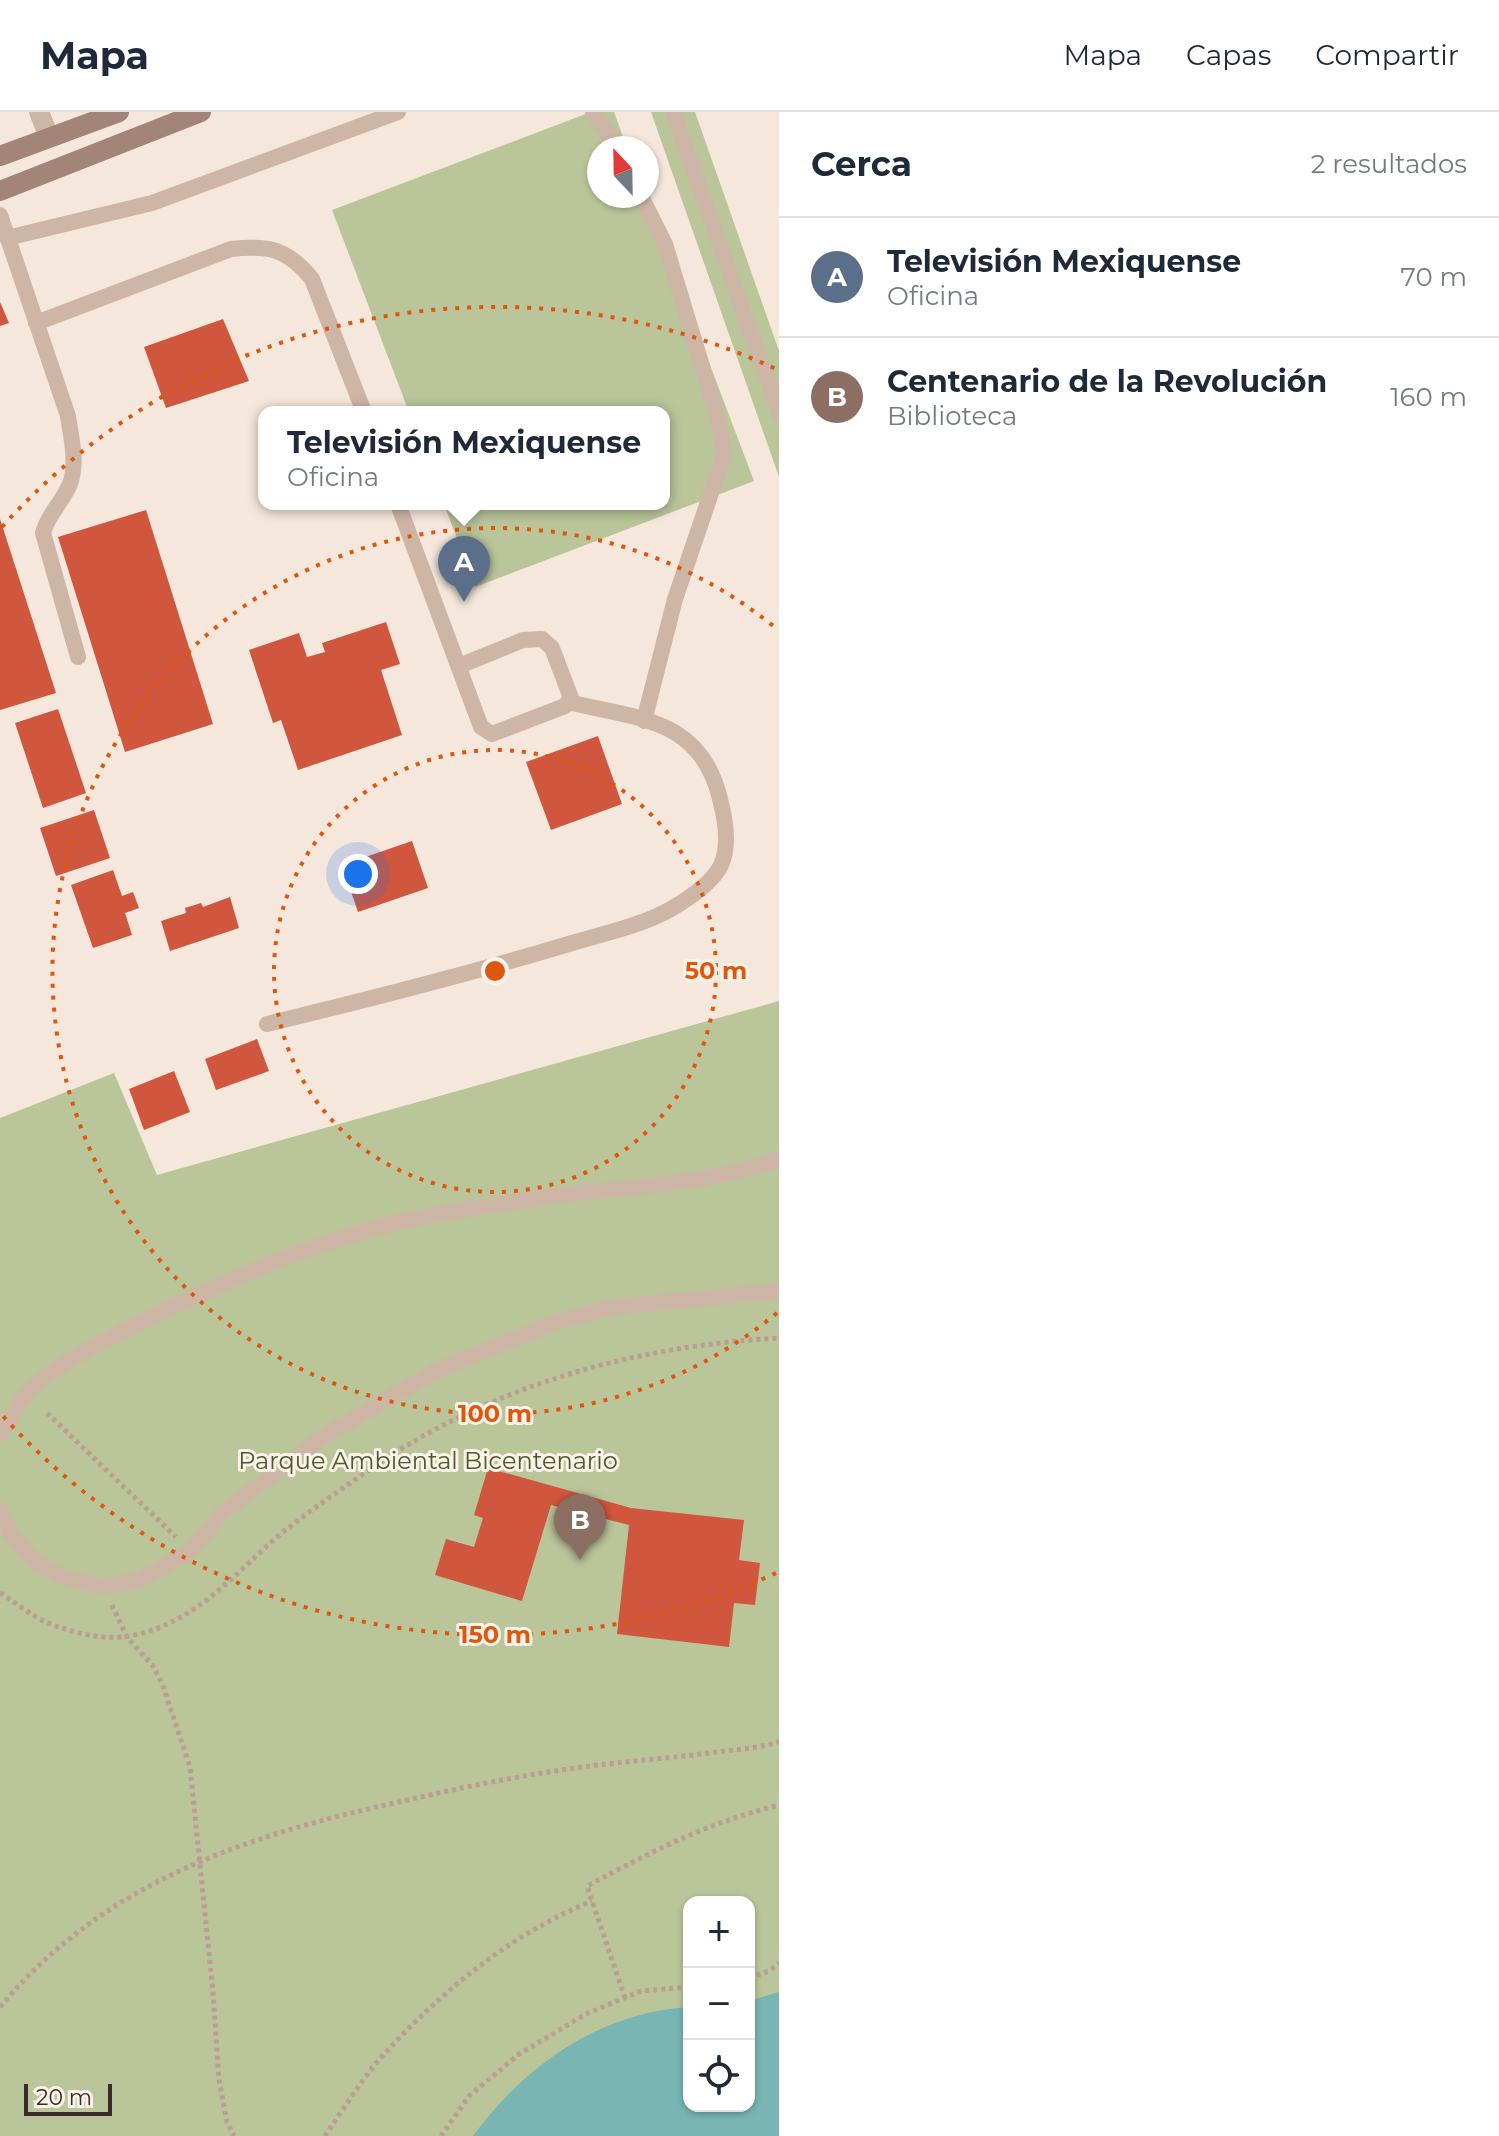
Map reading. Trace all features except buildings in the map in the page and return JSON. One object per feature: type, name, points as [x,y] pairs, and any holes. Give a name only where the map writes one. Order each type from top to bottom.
[{"type":"main road","points":[[0,156],[119,112]]},
{"type":"main road","points":[[0,191],[201,112]]},
{"type":"street","points":[[39,112],[49,137]]},
{"type":"lane","points":[[7,238],[152,203],[398,112]]},
{"type":"lane","points":[[593,112],[609,136]]},
{"type":"lane","points":[[673,112],[779,413]]},
{"type":"lane","points":[[644,721],[675,599],[724,455],[719,422],[665,244],[647,208]]},
{"type":"lane","points":[[0,215],[68,416],[73,447],[71,481],[46,520],[43,533],[78,657]]},
{"type":"lane","points":[[36,323],[231,249],[273,248],[302,267],[312,279],[362,406]]},
{"type":"lane","points":[[400,510],[481,727],[492,734],[565,706],[571,694],[552,648],[542,639],[523,640],[459,666]]},
{"type":"lane","points":[[267,1024],[489,968],[639,922],[670,910],[694,894],[722,864],[725,824],[716,781],[704,757],[692,743],[667,727],[568,702]]},
{"type":"lane","points":[[0,1434],[27,1393],[97,1345],[254,1270],[317,1247],[429,1216],[549,1197],[707,1179],[779,1159]]},
{"type":"lane","points":[[0,1510],[12,1536],[36,1563],[68,1579],[103,1586],[138,1581],[191,1551],[221,1514],[270,1475],[344,1423],[438,1370],[557,1322],[614,1307],[779,1291]]},
{"type":"path","points":[[0,1593],[45,1622],[97,1636],[127,1637],[182,1619],[330,1497],[416,1440],[479,1410],[556,1377],[635,1356],[687,1346],[779,1338]]},
{"type":"path","points":[[47,1413],[178,1539]]},
{"type":"path","points":[[103,1586],[127,1637],[153,1666],[174,1713],[190,1767],[219,2080],[227,2122],[234,2136]]},
{"type":"path","points":[[0,2007],[58,1947],[127,1897],[236,1845],[305,1823],[488,1782],[576,1768],[673,1759],[779,1742]]},
{"type":"path","points":[[625,1998],[587,1886],[674,1839],[740,1815],[779,1805]]},
{"type":"path","points":[[325,2136],[385,2053],[446,1995],[494,1954],[559,1914],[592,1901]]},
{"type":"path","points":[[755,1976],[779,1963]]},
{"type":"path","points":[[441,2136],[469,2096],[518,2055],[584,2015],[641,1991],[683,1988]]},
{"type":"green space","points":[[591,112],[614,112],[623,136],[587,136],[587,208],[651,208],[754,481],[475,587],[446,510],[670,510],[670,406],[407,406],[332,210]]},
{"type":"green space","points":[[651,112],[695,112],[779,351],[779,477]]},
{"type":"green space","name":"Parque Ambiental Bicentenario","points":[[779,1001],[779,2136],[0,2136],[0,1118],[114,1073],[157,1175]]},
{"type":"water","points":[[779,1992],[779,2136],[473,2136],[516,2087],[567,2047],[625,2020],[683,2008],[683,2112],[755,2112],[755,1999]]},
{"type":"place","name":"Televisión Mexiquense","points":[[464,602]]},
{"type":"place","name":"Centenario de la Revolución","points":[[580,1560]]}]
